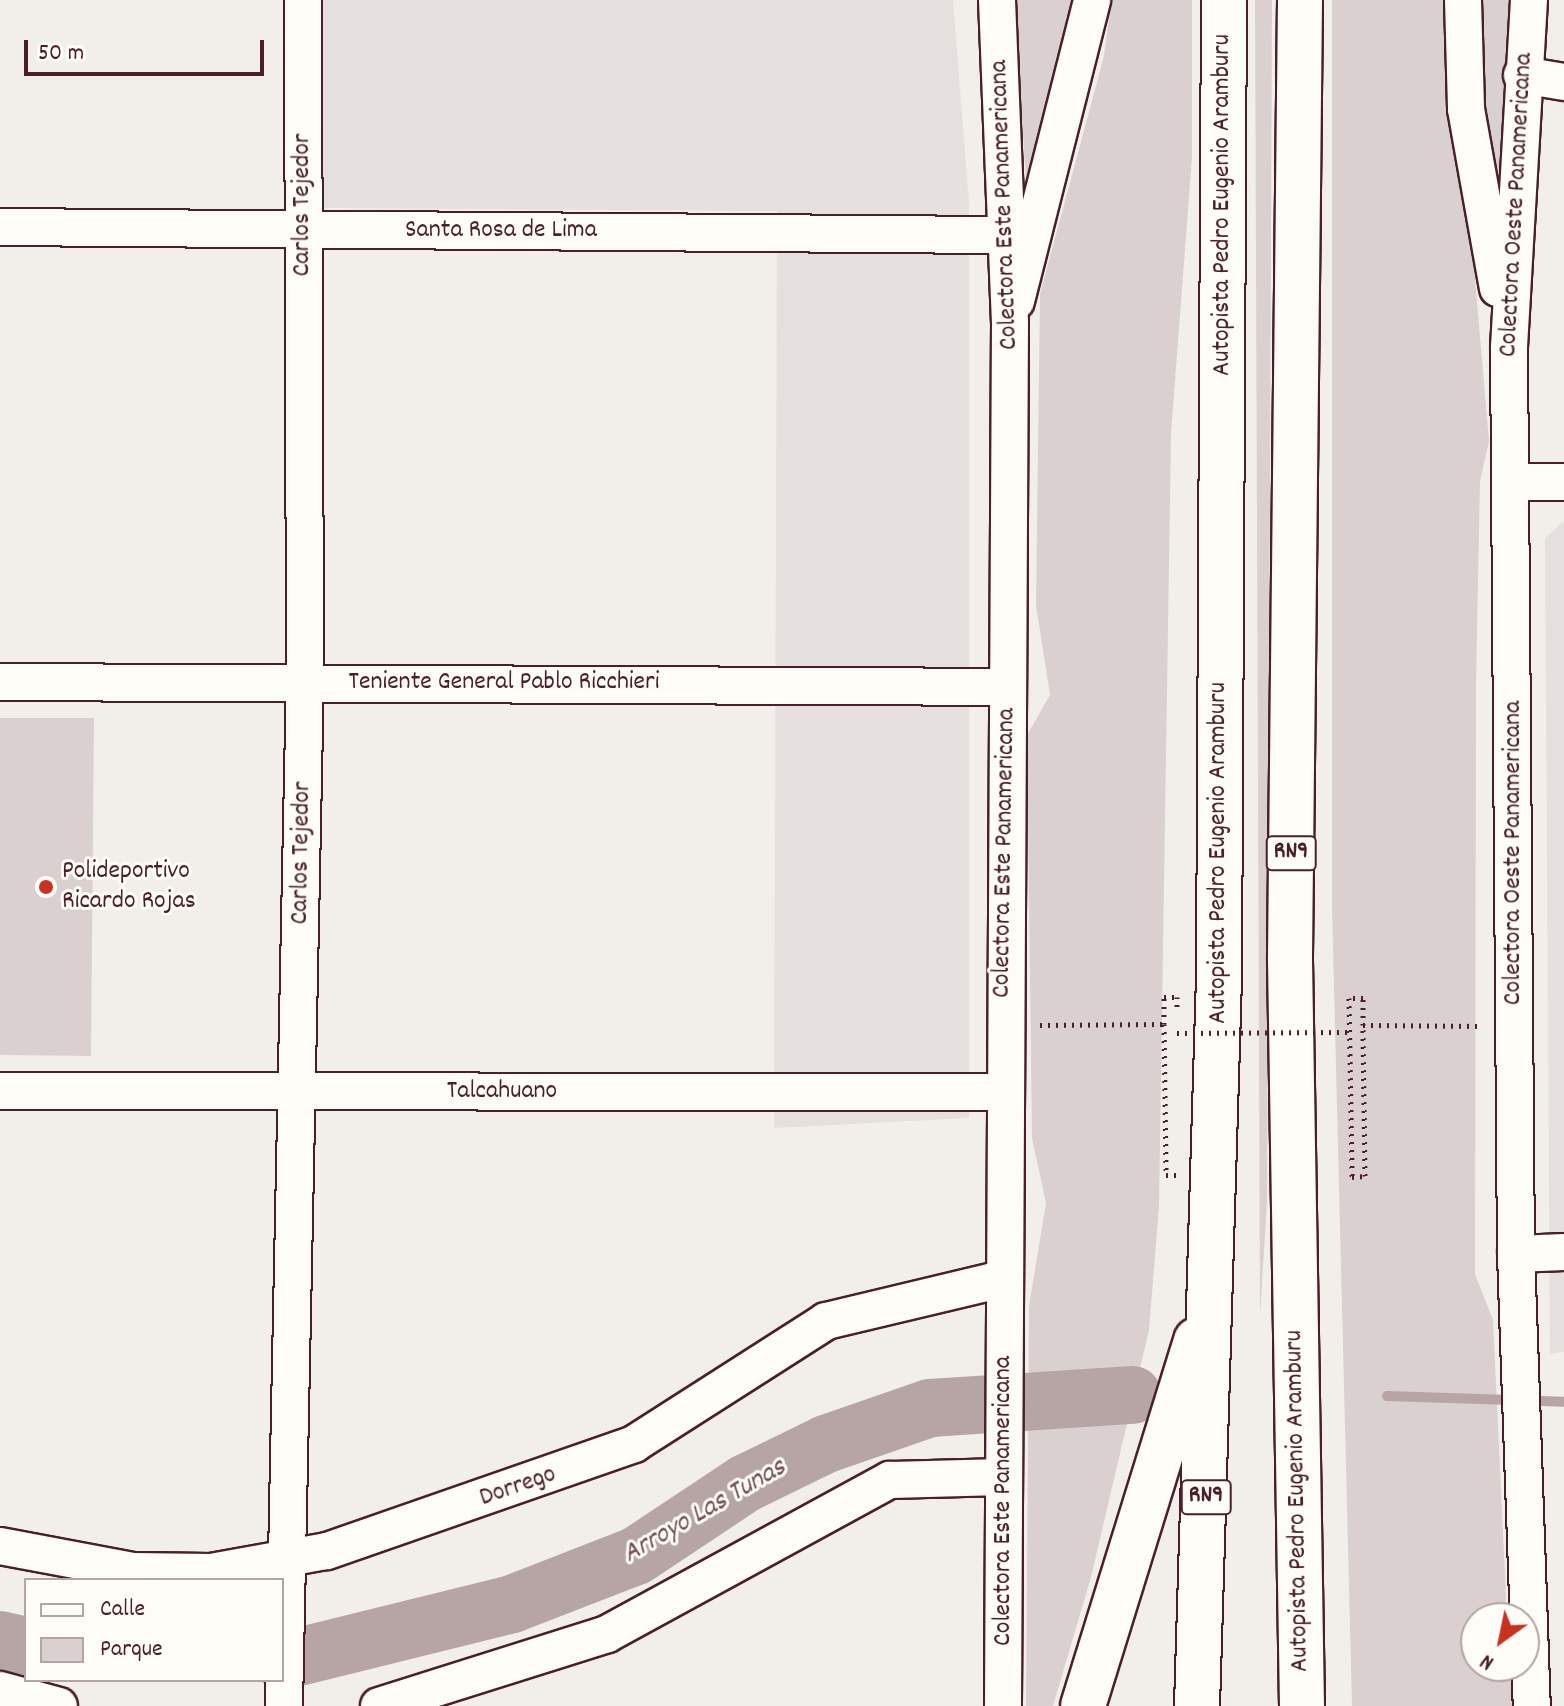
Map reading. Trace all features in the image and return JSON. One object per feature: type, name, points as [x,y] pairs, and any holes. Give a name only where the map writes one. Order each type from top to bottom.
[{"type":"highway","name":"Autopista Pedro Eugenio Aramburu","points":[[1197,1706],[1212,1288],[1224,0]]},
{"type":"highway","name":"Autopista Pedro Eugenio Aramburu","points":[[1300,0],[1290,960],[1302,1706]]},
{"type":"highway","points":[[1083,1706],[1212,1288]]},
{"type":"street","name":"Carlos Tejedor","points":[[284,1585],[305,682],[303,0]]},
{"type":"street","name":"Colectora Este Panamericana","points":[[997,0],[1002,235],[1010,322],[1003,1027],[1003,1706]]},
{"type":"street","points":[[1010,322],[1066,126],[1092,0]]},
{"type":"street","points":[[1463,0],[1466,109],[1509,348]]},
{"type":"street","name":"Colectora Oeste Panamericana","points":[[1529,0],[1522,75],[1509,348],[1516,1254],[1532,1706]]},
{"type":"street","points":[[1522,75],[1564,82]]},
{"type":"street","name":"Santa Rosa de Lima","points":[[0,227],[1002,235]]},
{"type":"street","points":[[1512,482],[1564,482]]},
{"type":"street","name":"Teniente General Pablo Ricchieri","points":[[0,682],[1008,687]]},
{"type":"street","name":"Talcahuano","points":[[0,1091],[1003,1092]]},
{"type":"street","points":[[1516,1254],[1564,1252]]},
{"type":"street","name":"Dorrego","points":[[0,1546],[133,1571],[211,1572],[286,1559],[634,1444],[826,1321],[1002,1279]]},
{"type":"street","points":[[379,1706],[607,1634],[890,1480],[1003,1477]]},
{"type":"street","name":"Carlos Tejedor","points":[[284,1682],[284,1704]]},
{"type":"street","points":[[0,1690],[59,1706]]},
{"type":"path","points":[[1178,1049],[1177,997],[1164,997],[1166,1175],[1180,1175],[1179,1159]]},
{"type":"path","points":[[1349,998],[1363,998],[1365,1176],[1352,1177],[1350,1032],[1349,998]]},
{"type":"path","points":[[1003,1027],[1164,1024]]},
{"type":"path","points":[[1363,1025],[1515,1027]]},
{"type":"path","points":[[1177,1033],[1350,1032]]},
{"type":"shaded area","points":[[322,0],[953,0],[969,203],[969,1118],[774,1128],[777,211],[316,208]]},
{"type":"shaded area","points":[[1564,521],[1564,1352],[1550,1354],[1545,538]]},
{"type":"green space","points":[[1015,0],[1078,0],[1027,200]]},
{"type":"green space","points":[[1111,0],[1192,0],[1192,157],[1171,434],[1159,1206],[1149,1330],[1091,1577],[1053,1706],[1026,1706],[1029,1306],[1046,1203],[1032,1138],[1027,735],[1050,695],[1036,605],[1040,294],[1104,56]]},
{"type":"green space","points":[[1255,0],[1272,0],[1267,1202],[1260,1316]]},
{"type":"green space","points":[[1332,0],[1451,0],[1489,441],[1480,481],[1476,683],[1475,1274],[1493,1320],[1506,1602],[1460,1602],[1460,1682],[1511,1682],[1513,1706],[1352,1706],[1332,907]]},
{"type":"green space","points":[[1483,0],[1510,0],[1496,213],[1482,72]]},
{"type":"green space","name":"Polideportivo Ricardo Rojas","points":[[0,718],[94,718],[91,1056],[0,1055]]},
{"type":"waterway","name":"Arroyo Las Tunas","points":[[284,1661],[512,1604],[636,1556],[746,1483],[826,1444],[930,1408],[1133,1395]]},
{"type":"waterway","name":"Arroyo Las Tunas","points":[[1387,1396],[1564,1402]]},
{"type":"waterway","name":"Arroyo Las Tunas","points":[[0,1640],[24,1646]]},
{"type":"place","name":"Polideportivo Ricardo Rojas","points":[[46,887]]}]
